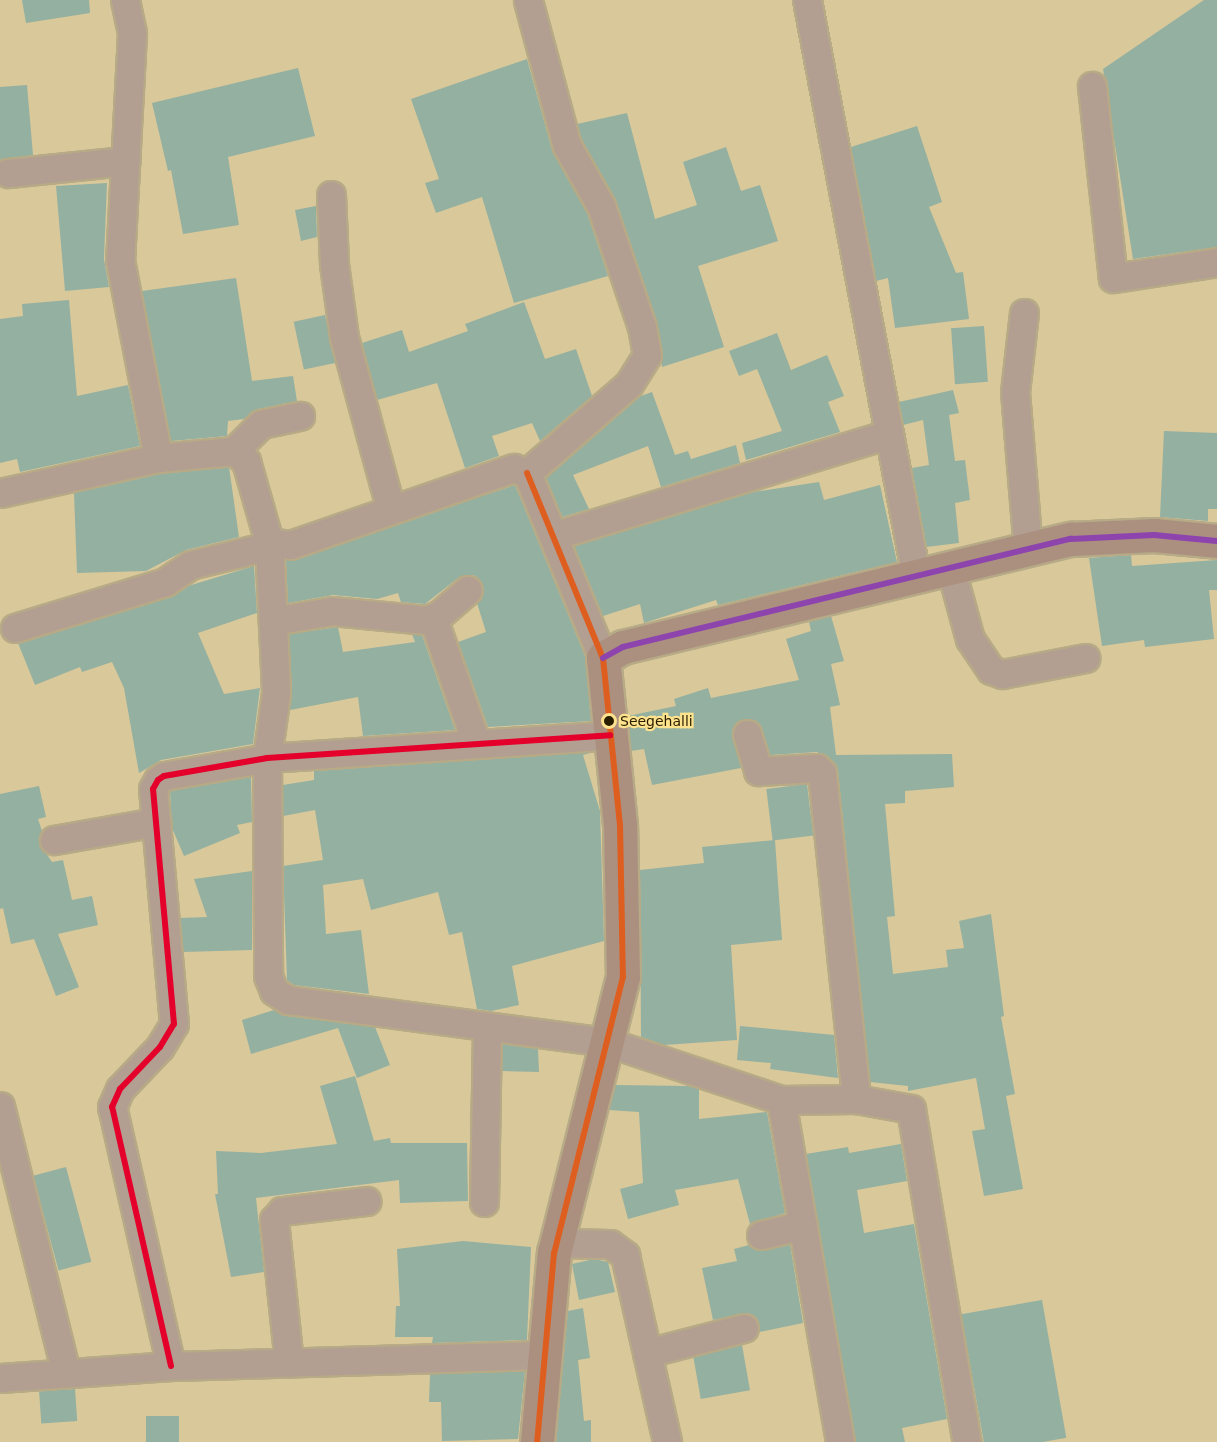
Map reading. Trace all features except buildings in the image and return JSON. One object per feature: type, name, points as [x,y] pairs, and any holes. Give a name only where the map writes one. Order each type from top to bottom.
[{"type":"main road","points":[[537,1442],[556,1243],[623,977],[620,825],[603,658],[623,647],[950,566],[1071,539],[1142,536],[1217,541]]},
{"type":"street","points":[[125,0],[132,33],[120,260],[158,458]]},
{"type":"street","points":[[527,473],[629,384],[647,355],[642,327],[601,206],[567,146],[528,0]]},
{"type":"street","points":[[807,1],[916,576]]},
{"type":"street","points":[[1092,86],[1113,278],[1217,262]]},
{"type":"street","points":[[8,173],[125,161]]},
{"type":"street","points":[[331,195],[334,264],[344,337],[391,510]]},
{"type":"street","points":[[1024,313],[1015,392],[1028,549]]},
{"type":"street","points":[[0,493],[158,458],[234,451],[261,424],[300,416]]},
{"type":"street","points":[[554,536],[889,434]]},
{"type":"street","points":[[234,451],[246,461],[269,544],[276,693],[267,758],[268,976],[274,991],[288,1000],[607,1042],[781,1100],[856,1099],[911,1109],[967,1442]]},
{"type":"street","points":[[15,628],[165,582],[190,565],[269,544],[290,545],[514,468],[527,473],[603,658]]},
{"type":"street","points":[[950,566],[970,639],[991,670],[1002,674],[1085,658]]},
{"type":"street","points":[[273,621],[332,611],[411,620],[433,618],[468,590]]},
{"type":"street","points":[[433,618],[476,742]]},
{"type":"street","points":[[747,734],[758,771],[817,768],[822,773],[856,1099]]},
{"type":"street","points":[[171,1366],[112,1107],[120,1089],[160,1047],[174,1024],[153,789],[164,776],[267,758],[476,742],[610,735]]},
{"type":"street","points":[[54,840],[156,822]]},
{"type":"street","points":[[484,1202],[487,1028]]},
{"type":"street","points":[[781,1100],[840,1442]]},
{"type":"street","points":[[0,1106],[66,1373]]},
{"type":"street","points":[[289,1363],[274,1220],[282,1211],[366,1201]]},
{"type":"street","points":[[761,1235],[803,1225]]},
{"type":"street","points":[[556,1243],[610,1244],[620,1248],[625,1255],[667,1442]]},
{"type":"street","points":[[647,1353],[744,1328]]},
{"type":"street","points":[[0,1377],[171,1366],[544,1355]]},
{"type":"transit line","points":[[527,473],[603,658],[620,825],[623,977],[554,1253],[537,1442]]},
{"type":"transit line","points":[[603,658],[623,647],[1071,539],[1154,535],[1217,541]]},
{"type":"transit line","points":[[171,1366],[112,1107],[120,1089],[160,1047],[174,1024],[153,789],[158,780],[164,776],[267,758],[610,735]]},
{"type":"place","name":"Seegehalli","points":[[609,721]]}]
